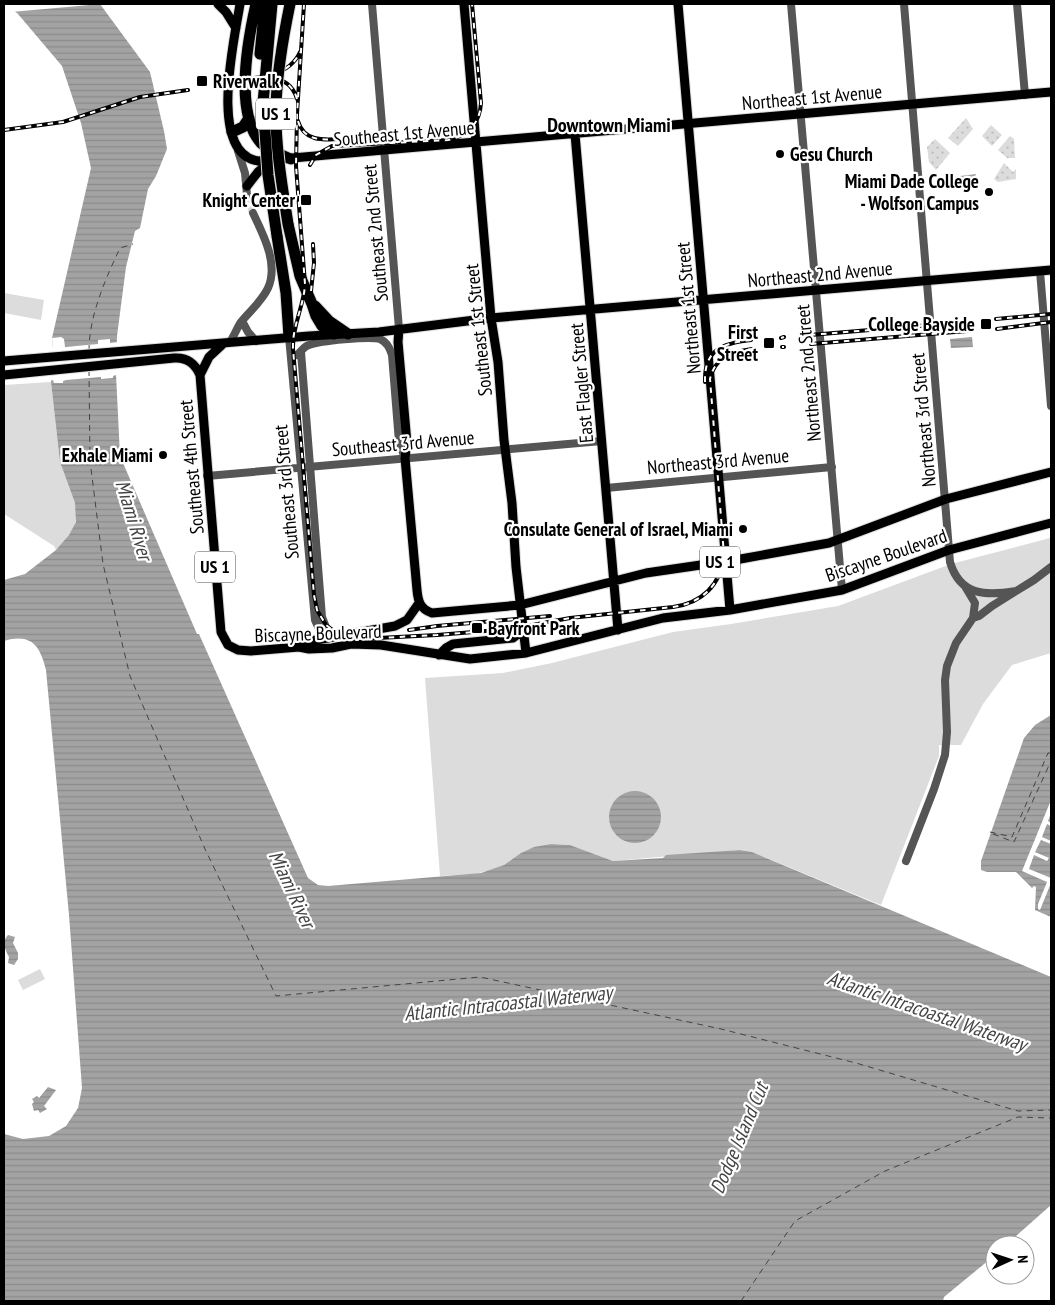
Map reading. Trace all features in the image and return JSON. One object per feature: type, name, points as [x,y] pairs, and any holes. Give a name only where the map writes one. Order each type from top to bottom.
[{"type":"highway","points":[[256,4],[245,65],[246,89],[252,127],[261,142],[272,151],[291,159]]},
{"type":"highway","name":"US 1","points":[[264,4],[260,87],[263,103],[268,175],[286,293],[289,337]]},
{"type":"highway","points":[[263,103],[272,4]]},
{"type":"highway","name":"US 1","points":[[290,4],[280,60],[276,106],[280,171],[288,224],[300,276],[316,316],[322,326],[334,334]]},
{"type":"highway","points":[[232,132],[243,127],[250,118]]},
{"type":"highway","name":"US 1","points":[[312,304],[329,321],[348,334]]},
{"type":"main road","points":[[218,4],[226,12],[236,28]]},
{"type":"main road","points":[[238,151],[232,132],[227,83],[240,4]]},
{"type":"main road","name":"Southeast 1st Street","points":[[464,4],[491,318],[498,362],[522,631],[526,653]]},
{"type":"main road","name":"Northeast 1st Street","points":[[678,4],[730,610]]},
{"type":"main road","name":"Northeast 1st Avenue","points":[[575,134],[1051,92]]},
{"type":"main road","name":"Southeast 1st Avenue","points":[[238,151],[253,160],[271,161],[575,134]]},
{"type":"main road","name":"East Flagler Street","points":[[575,134],[618,630]]},
{"type":"main road","points":[[247,190],[258,172],[271,161]]},
{"type":"main road","name":"Northeast 2nd Avenue","points":[[6,361],[289,337],[348,334],[491,318],[1051,270]]},
{"type":"main road","name":"Southeast 2nd Street","points":[[399,329],[398,342],[407,443],[405,458],[419,603]]},
{"type":"main road","points":[[200,375],[209,357],[227,343]]},
{"type":"main road","points":[[6,375],[156,359],[184,358],[193,363],[200,375]]},
{"type":"main road","name":"Southeast 4th Street","points":[[200,375],[221,632],[228,645]]},
{"type":"main road","name":"Biscayne Boulevard","points":[[419,603],[426,610],[437,613],[520,605],[663,570],[726,561],[838,540],[946,499],[1051,472]]},
{"type":"main road","name":"Biscayne Boulevard","points":[[228,645],[238,650],[251,651],[298,647],[309,649],[332,648],[351,644],[381,645],[470,659],[526,653],[672,616],[730,610],[842,590],[949,550],[1051,523]]},
{"type":"main road","points":[[298,647],[305,642],[389,628],[400,624],[407,620],[419,603]]},
{"type":"main road","points":[[439,655],[453,644],[512,638],[522,631]]},
{"type":"main road","points":[[329,638],[351,644]]},
{"type":"street","name":"Southeast 2nd Street","points":[[372,4],[399,329]]},
{"type":"street","name":"Northeast 2nd Street","points":[[791,4],[842,590]]},
{"type":"street","name":"Northeast 3rd Street","points":[[904,4],[950,562],[953,572],[976,603],[973,618]]},
{"type":"street","points":[[1017,4],[1025,95]]},
{"type":"street","points":[[238,151],[247,190]]},
{"type":"street","points":[[227,343],[242,321],[266,293],[271,275],[267,246],[253,213]]},
{"type":"street","points":[[1040,271],[1051,406]]},
{"type":"street","points":[[242,321],[256,341]]},
{"type":"street","points":[[309,336],[323,341]]},
{"type":"street","name":"Southeast 3rd Street","points":[[289,337],[315,620],[320,632],[329,638]]},
{"type":"street","name":"Southeast 2nd Street","points":[[323,341],[376,338],[384,341],[389,348],[392,355],[399,442],[405,458]]},
{"type":"street","points":[[290,362],[306,346],[323,341]]},
{"type":"street","name":"Southeast 3rd Street","points":[[301,352],[322,618],[328,630],[340,636]]},
{"type":"street","name":"Southeast 3rd Avenue","points":[[207,476],[602,441]]},
{"type":"street","name":"Northeast 3rd Avenue","points":[[606,488],[832,466]]},
{"type":"street","points":[[906,861],[945,756],[947,732],[944,692],[948,666],[956,643],[973,618],[1040,577],[1051,566]]},
{"type":"street","points":[[966,588],[977,592],[991,593],[1016,591]]},
{"type":"shaded area","points":[[966,118],[973,129],[958,146],[948,138]]},
{"type":"shaded area","points":[[991,125],[1002,135],[992,146],[982,136]]},
{"type":"shaded area","points":[[1010,136],[1014,139],[1015,158],[1007,158],[998,150]]},
{"type":"shaded area","points":[[935,139],[950,153],[936,170],[929,162],[927,147]]},
{"type":"shaded area","points":[[1004,163],[1013,172],[1016,169],[1016,179],[998,182],[994,179]]},
{"type":"shaded area","points":[[4,293],[44,300],[41,320],[4,313]]},
{"type":"shaded area","points":[[51,382],[60,462],[77,512],[75,526],[63,544],[56,550],[54,546],[4,514],[4,385]]},
{"type":"shaded area","name":"Bayfront Park","points":[[1050,538],[1051,653],[1012,665],[983,704],[961,745],[939,745],[939,756],[881,905],[752,852],[740,850],[613,861],[570,845],[551,844],[527,850],[504,865],[492,870],[474,874],[440,876],[425,678],[503,673],[552,663],[673,632],[838,606],[951,564]]},
{"type":"shaded area","points":[[40,969],[45,979],[23,990],[18,980]]},
{"type":"water","points":[[6,4],[100,4],[150,72],[167,149],[156,176],[148,189],[140,228],[135,231],[126,267],[117,336],[116,374],[120,456],[197,634],[199,634],[308,878],[318,885],[328,886],[481,873],[504,865],[521,853],[534,847],[551,844],[570,845],[613,861],[740,850],[752,852],[1051,977],[1051,1205],[1017,1235],[985,1235],[985,1263],[944,1297],[943,1301],[4,1301],[4,1134],[23,1139],[49,1136],[66,1126],[78,1108],[82,1088],[69,915],[46,670],[41,654],[33,643],[21,639],[4,641],[4,580],[25,574],[56,550],[69,535],[76,522],[75,503],[60,462],[51,382],[52,338],[91,168],[81,123],[62,66],[18,14]]},
{"type":"water","points":[[976,174],[972,186],[956,187],[952,177]]},
{"type":"water","points":[[972,337],[973,347],[951,348],[950,339]]},
{"type":"water","points":[[1051,715],[1051,917],[1035,910],[1036,887],[1032,888],[1016,872],[987,872],[981,870],[981,861],[1024,738],[1035,725]]},
{"type":"water","points":[[635,791],[645,793],[653,799],[659,807],[661,817],[659,827],[653,835],[645,841],[635,843],[625,841],[617,835],[611,827],[609,817],[611,807],[617,799],[625,793]]},
{"type":"water","points":[[8,935],[15,937],[13,943],[18,953],[18,959],[14,965],[8,963],[9,957],[4,946]]},
{"type":"water","points":[[48,1087],[56,1090],[44,1106],[47,1109],[40,1113],[38,1110],[34,1111],[32,1099],[37,1096],[39,1098]]},
{"type":"pier","points":[[4,4],[101,4],[11,12]]},
{"type":"pier","points":[[61,337],[64,339],[65,347],[98,344],[98,340],[110,339],[110,343],[119,342],[119,374],[113,376],[113,378],[101,379],[101,377],[66,380],[63,383],[54,383],[53,380],[48,381],[50,348],[53,348],[52,338]]},
{"type":"pier","points":[[1051,800],[1051,813],[1048,821],[1051,823],[1051,826],[1047,824],[1042,837],[1051,841],[1051,844],[1041,840],[1035,852],[1049,858],[1047,861],[1034,855],[1029,869],[1051,878],[1051,883],[1040,910],[1038,909],[1038,904],[1047,882],[1022,871]]},
{"type":"ferry route","points":[[89,351],[95,311],[109,273],[120,248],[133,244]]},
{"type":"ferry route","points":[[89,370],[90,461],[103,564],[130,676],[205,849],[276,996],[480,977],[721,1029],[856,1063],[1018,1111],[1051,1110]]},
{"type":"ferry route","points":[[990,832],[1012,837],[1048,753],[1051,753]]},
{"type":"ferry route","points":[[993,834],[1014,842],[1051,761]]},
{"type":"ferry route","points":[[741,1301],[795,1221],[885,1171],[1018,1117],[1051,1118]]},
{"type":"tunnel","points":[[247,195],[253,213]]},
{"type":"railway","points":[[304,4],[297,114],[296,166],[305,284],[303,300],[294,332],[293,349],[314,595],[317,610],[326,625],[338,634],[358,639],[437,635],[511,629],[570,618],[673,607],[701,597],[714,584],[719,575],[724,555],[710,379],[716,365],[725,357],[752,349]]},
{"type":"railway","points":[[310,165],[316,155],[332,146],[448,140],[472,128],[478,117],[481,103],[472,4]]},
{"type":"railway","points":[[221,81],[254,78],[276,73],[286,68],[300,52]]},
{"type":"railway","points":[[268,79],[287,83],[297,99]]},
{"type":"railway","points":[[4,130],[63,122],[140,97],[188,90]]},
{"type":"railway","points":[[298,121],[301,128],[310,136],[322,139],[341,139]]},
{"type":"railway","points":[[311,291],[314,263],[313,244]]},
{"type":"railway","points":[[996,319],[1051,314]]},
{"type":"railway","points":[[810,335],[966,322]]},
{"type":"railway","points":[[997,329],[1051,322]]},
{"type":"railway","points":[[811,344],[967,331]]},
{"type":"railway","points":[[705,382],[711,355],[723,346],[751,340]]},
{"type":"railway","points":[[409,630],[550,616]]},
{"type":"place","name":"Riverwalk","points":[[202,81]]},
{"type":"place","name":"Gesu Church","points":[[780,154]]},
{"type":"place","name":"Miami Dade College - Wolfson Campus","points":[[989,192]]},
{"type":"place","name":"Knight Center","points":[[306,200]]},
{"type":"place","name":"College Bayside","points":[[986,324]]},
{"type":"place","name":"First Street","points":[[769,343]]},
{"type":"place","name":"Exhale Miami","points":[[163,455]]},
{"type":"place","name":"Consulate General of Israel, Miami","points":[[743,529]]},
{"type":"place","name":"Bayfront Park","points":[[477,628]]},
{"type":"district","name":"Downtown Miami","points":[[609,125]]},
{"type":"water label","name":"Miami River","points":[[134,520]]},
{"type":"water label","name":"Miami River","points":[[292,889]]},
{"type":"water label","name":"Atlantic Intracoastal Waterway","points":[[508,1003]]},
{"type":"water label","name":"Atlantic Intracoastal Waterway","points":[[927,1011]]},
{"type":"water label","name":"Dodge Island Cut","points":[[739,1138]]}]
